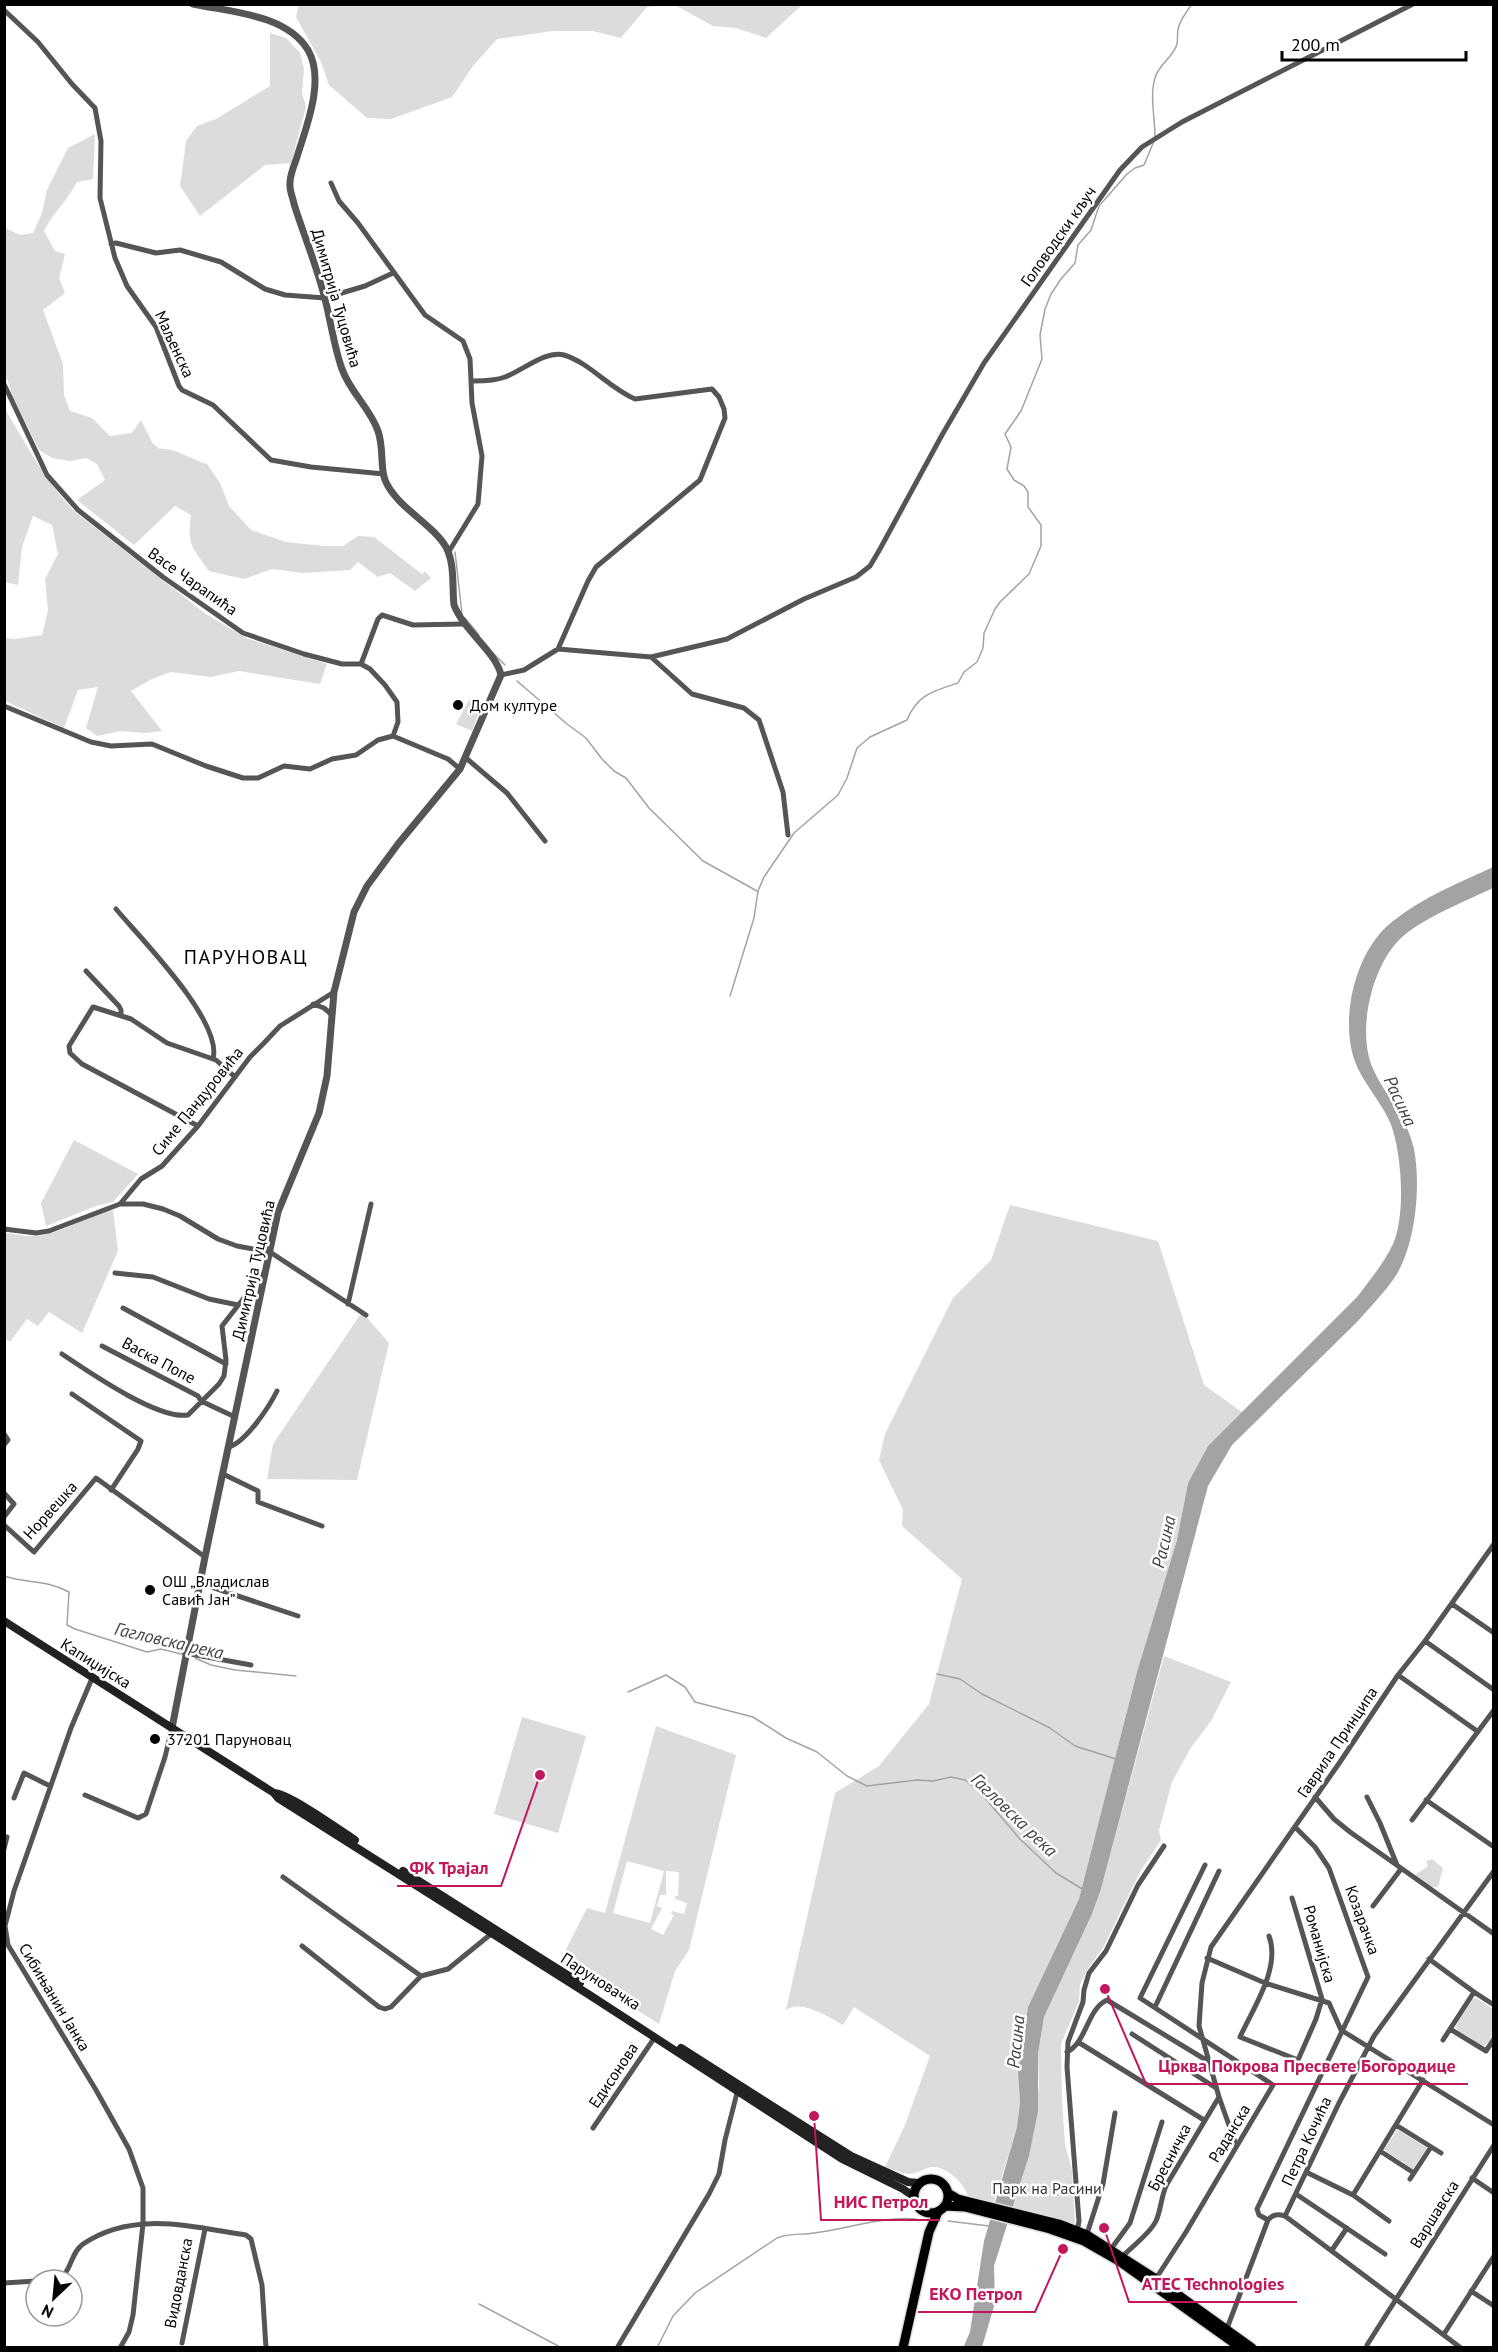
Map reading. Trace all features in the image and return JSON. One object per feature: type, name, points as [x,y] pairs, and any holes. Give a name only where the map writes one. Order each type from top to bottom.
[{"type":"main road","name":"Капиџијска","points":[[4,1621],[172,1728]]},
{"type":"main road","name":"Паруновачка","points":[[172,1728],[274,1793],[278,1798],[288,1801],[738,2088],[842,2158],[908,2191],[913,2196]]},
{"type":"main road","name":"Паруновачка","points":[[288,1801],[491,1934],[738,2088],[851,2156],[908,2182],[918,2183]]},
{"type":"main road","points":[[929,2232],[927,2218],[916,2205],[913,2196],[918,2183],[926,2179],[938,2180],[945,2186],[948,2193],[966,2204],[1044,2224],[1111,2248],[1154,2282]]},
{"type":"main road","points":[[903,2348],[929,2232],[948,2193]]},
{"type":"main road","points":[[923,2212],[966,2204]]},
{"type":"main road","points":[[1081,2236],[1252,2348]]},
{"type":"main road","points":[[1226,2332],[1240,2347]]},
{"type":"street","name":"Димитрија Туцовића","points":[[172,1728],[199,1583],[281,1200],[320,1113],[327,1076],[334,992],[354,912],[368,886],[398,844],[460,769],[501,675],[494,660],[463,624],[453,605],[452,572],[448,553],[441,540],[390,489],[384,474],[383,448],[378,432],[370,414],[349,386],[341,368],[325,298],[290,186],[310,120],[314,86],[313,63],[308,51],[293,34],[273,23],[193,4]]},
{"type":"street","name":"Головодски кључ","points":[[558,649],[651,657],[727,639],[828,588],[856,577],[870,566],[984,363],[1120,170],[1142,147],[1164,132],[1413,4]]},
{"type":"street","name":"Маљенска","points":[[4,10],[39,42],[72,84],[95,108],[101,141],[100,198],[115,258],[127,286],[156,327],[178,386],[213,405],[271,460],[311,467],[384,474]]},
{"type":"street","points":[[331,183],[345,210],[358,223],[425,315],[463,341],[470,359],[474,420],[482,456],[478,504],[448,553]]},
{"type":"street","points":[[111,244],[116,243],[156,253],[180,250],[221,262],[274,293],[325,298],[366,286],[393,273]]},
{"type":"street","points":[[473,381],[503,378],[547,356],[562,354],[579,362],[635,399],[712,389],[723,404],[724,418],[700,480],[596,567],[558,649],[524,670],[501,675]]},
{"type":"street","name":"Васе Чарапића","points":[[4,384],[47,475],[78,510],[131,553],[243,633],[323,659],[349,665],[361,664]]},
{"type":"street","points":[[393,736],[398,722],[397,702],[376,675],[361,664],[378,619],[382,615],[412,625],[463,624]]},
{"type":"street","points":[[651,657],[692,694],[744,708],[759,720],[783,792],[788,835]]},
{"type":"street","points":[[4,706],[92,742],[111,746],[152,744],[243,778],[258,778],[284,766],[310,769],[332,759],[356,755],[378,740],[393,736],[448,759],[460,769]]},
{"type":"street","points":[[466,758],[507,793],[545,841]]},
{"type":"street","points":[[116,909],[196,1005],[210,1033],[214,1050],[213,1059]]},
{"type":"street","points":[[86,971],[120,1008],[120,1015]]},
{"type":"street","name":"Симе Пандуровића","points":[[4,1229],[44,1232],[120,1203],[141,1179],[162,1166],[198,1126],[250,1057],[280,1026],[334,992]]},
{"type":"street","points":[[314,1004],[331,1014]]},
{"type":"street","points":[[198,1126],[82,1064],[70,1053],[69,1046],[93,1007],[131,1019],[167,1043],[213,1059],[235,1077]]},
{"type":"street","points":[[132,1190],[135,1198],[144,1204],[180,1216],[219,1239],[237,1246],[270,1252],[366,1315]]},
{"type":"street","points":[[120,1203],[144,1204]]},
{"type":"street","points":[[348,1304],[371,1204]]},
{"type":"street","points":[[62,1354],[151,1407],[165,1413],[188,1415],[222,1380],[226,1364],[222,1326],[267,1269]]},
{"type":"street","points":[[115,1273],[153,1277],[208,1299],[238,1305]]},
{"type":"street","points":[[123,1308],[226,1364]]},
{"type":"street","name":"Васка Попе","points":[[102,1346],[198,1396],[201,1401],[235,1417]]},
{"type":"street","points":[[228,1447],[237,1443],[251,1428],[277,1391]]},
{"type":"street","points":[[72,1394],[141,1441],[111,1490]]},
{"type":"street","points":[[4,1434],[8,1440],[4,1444]]},
{"type":"street","points":[[223,1474],[258,1491],[258,1502],[322,1526]]},
{"type":"street","name":"Норвешка","points":[[4,1525],[34,1552],[96,1478],[205,1557]]},
{"type":"street","name":"Норвешка","points":[[4,1492],[14,1504],[4,1517]]},
{"type":"street","name":"Гаврила Принципа","points":[[1236,2145],[1216,2088],[1199,2026],[1200,1999],[1208,1958],[1217,1937],[1398,1675],[1494,1544]]},
{"type":"street","points":[[199,1583],[298,1616]]},
{"type":"street","points":[[1452,1604],[1494,1633]]},
{"type":"street","points":[[1425,1641],[1494,1690]]},
{"type":"street","points":[[185,1651],[251,1665]]},
{"type":"street","points":[[1398,1675],[1477,1731]]},
{"type":"street","name":"Сибињанин Јанка","points":[[93,1676],[50,1786],[6,1911],[5,1933],[8,1945],[96,2090],[129,2150],[143,2188],[143,2224],[133,2315],[129,2332],[120,2348]]},
{"type":"street","points":[[1412,1820],[1494,1710]]},
{"type":"street","points":[[85,1795],[138,1818],[143,1817],[165,1757],[172,1728]]},
{"type":"street","points":[[14,1798],[24,1773],[50,1786]]},
{"type":"street","points":[[1315,1797],[1342,1826],[1494,1934]]},
{"type":"street","points":[[1367,1797],[1400,1868]]},
{"type":"street","points":[[1426,1800],[1494,1847]]},
{"type":"street","name":"Козарачка","points":[[1268,2220],[1259,2215],[1257,2209],[1341,2030],[1365,1985],[1367,1971],[1329,1868],[1315,1848],[1295,1827]]},
{"type":"street","points":[[4,1849],[7,1837]]},
{"type":"street","points":[[1081,2236],[1067,2052],[1071,2032],[1083,2002],[1089,1973],[1106,1951],[1138,1885],[1164,1846]]},
{"type":"street","points":[[1205,1865],[1140,1998],[1155,2007],[1219,1871]]},
{"type":"street","points":[[1373,1906],[1400,1868]]},
{"type":"street","name":"Петра Кочића","points":[[1285,2216],[1368,2046],[1494,1871]]},
{"type":"street","points":[[283,1876],[421,1976]]},
{"type":"street","name":"Романијска","points":[[1292,1898],[1322,1999],[1332,2006],[1341,2030]]},
{"type":"street","points":[[302,1946],[379,2007],[385,2009],[391,2007],[421,1976],[448,1969],[491,1934]]},
{"type":"street","points":[[1208,1958],[1265,1983],[1322,1999],[1298,2060],[1240,2037],[1265,1983],[1273,1952],[1269,1936]]},
{"type":"street","points":[[1429,1959],[1494,2005]]},
{"type":"street","points":[[1443,2040],[1474,1992]]},
{"type":"street","points":[[1067,2052],[1078,2042],[1100,2006],[1107,2000],[1211,2063]]},
{"type":"street","name":"Раданска","points":[[1154,2282],[1272,2087],[1272,2083],[1155,2007]]},
{"type":"street","points":[[1450,2029],[1494,2056]]},
{"type":"street","points":[[1341,2030],[1494,2125]]},
{"type":"street","points":[[1131,2034],[1216,2088]]},
{"type":"street","name":"Едисонова","points":[[593,2127],[655,2037]]},
{"type":"street","points":[[1486,2051],[1494,2039]]},
{"type":"street","points":[[1078,2042],[1204,2120]]},
{"type":"street","points":[[1353,2195],[1423,2080]]},
{"type":"street","points":[[617,2348],[710,2194],[719,2174],[738,2088]]},
{"type":"street","name":"Бресничка","points":[[1123,2256],[1143,2237],[1156,2220],[1167,2184],[1219,2097]]},
{"type":"street","points":[[1081,2236],[1103,2184],[1114,2113]]},
{"type":"street","points":[[1111,2248],[1130,2223],[1162,2122]]},
{"type":"street","points":[[1396,2125],[1441,2153]]},
{"type":"street","name":"Варшавска","points":[[1367,2345],[1494,2145]]},
{"type":"street","points":[[1410,2179],[1431,2146]]},
{"type":"street","points":[[1380,2151],[1414,2173]]},
{"type":"street","points":[[1306,2172],[1353,2195],[1389,2221]]},
{"type":"street","points":[[1472,2178],[1494,2193]]},
{"type":"street","points":[[1296,2194],[1385,2254]]},
{"type":"street","points":[[1226,2332],[1268,2220],[1274,2215],[1285,2216],[1461,2348]]},
{"type":"street","points":[[69,2268],[81,2245],[121,2227],[176,2223],[246,2235],[251,2239],[255,2251],[262,2285],[266,2348]]},
{"type":"street","points":[[1332,2250],[1347,2228]]},
{"type":"street","name":"Видовданска","points":[[182,2343],[205,2229]]},
{"type":"street","points":[[1444,2334],[1494,2256]]},
{"type":"street","points":[[4,2283],[24,2282]]},
{"type":"street","points":[[1471,2291],[1494,2306]]},
{"type":"green space","points":[[299,4],[671,5],[647,7],[621,38],[593,31],[553,31],[497,39],[473,66],[452,97],[391,119],[367,118],[329,85],[321,62],[296,17]]},
{"type":"green space","points":[[675,5],[802,5],[766,38],[736,28],[713,26]]},
{"type":"green space","points":[[270,33],[286,38],[300,53],[304,69],[302,93],[306,107],[291,163],[265,165],[200,216],[180,186],[186,141],[197,126],[216,119],[270,86]]},
{"type":"green space","points":[[95,134],[93,179],[77,182],[44,231],[55,251],[65,254],[59,278],[65,293],[43,310],[63,364],[64,395],[70,411],[92,418],[110,436],[132,433],[141,420],[153,444],[160,449],[177,452],[207,464],[220,483],[229,506],[251,530],[286,542],[324,546],[343,546],[358,536],[374,537],[422,574],[425,571],[431,578],[415,591],[390,573],[378,577],[358,562],[350,570],[303,573],[272,569],[244,579],[209,571],[190,540],[191,515],[175,506],[134,545],[77,500],[105,480],[97,464],[86,458],[70,461],[52,458],[39,450],[13,397],[5,373],[5,228],[20,235],[33,233],[42,213],[47,190],[68,148]]},
{"type":"green space","points":[[4,407],[45,474],[74,511],[206,614],[246,638],[327,664],[320,684],[239,671],[211,677],[171,672],[152,679],[131,691],[162,731],[147,733],[120,731],[97,736],[86,728],[98,687],[78,690],[64,728],[5,701],[5,638],[15,639],[42,635],[48,611],[45,579],[58,554],[52,525],[33,516],[22,547],[18,585],[5,582]]},
{"type":"green space","points":[[469,700],[481,707],[472,731],[456,724]]},
{"type":"green space","points":[[74,1140],[138,1174],[113,1202],[96,1206],[46,1226],[41,1203]]},
{"type":"green space","points":[[1010,1205],[1158,1241],[1204,1385],[1242,1412],[1208,1446],[1188,1483],[1177,1540],[1137,1672],[1079,1899],[1028,2007],[1018,2072],[1020,2102],[1017,2127],[994,2202],[968,2196],[954,2176],[937,2167],[909,2174],[885,2167],[905,2125],[930,2056],[854,2007],[843,2025],[807,2008],[792,2007],[786,2010],[835,1793],[879,1766],[929,1704],[962,1579],[902,1526],[903,1510],[879,1460],[885,1434],[953,1298],[991,1260]]},
{"type":"green space","points":[[113,1210],[118,1251],[82,1333],[49,1312],[38,1326],[27,1319],[10,1342],[5,1338],[5,1233],[29,1236],[47,1234]]},
{"type":"green space","points":[[362,1312],[389,1343],[357,1480],[267,1479],[273,1444]]},
{"type":"green space","name":"Парк на Расини","points":[[1164,1656],[1231,1682],[1211,1721],[1190,1749],[1172,1782],[1159,1830],[1161,1840],[1140,1872],[1103,1948],[1087,1970],[1080,1985],[1079,2002],[1061,2044],[1065,2144],[1072,2170],[1075,2224],[1013,2207],[1029,2156],[1039,2086],[1038,2054],[1044,2017],[1092,1914],[1101,1889]]},
{"type":"green space","points":[[522,1717],[586,1736],[558,1833],[494,1814]]},
{"type":"green space","points":[[656,1726],[736,1755],[689,1950],[675,1971],[659,2024],[560,1961],[587,1908],[605,1913]],"holes":[[[627,1861],[664,1871],[650,1923],[613,1913]],[[666,1871],[679,1872],[678,1896],[675,1896],[675,1899],[687,1903],[684,1914],[672,1911],[671,1914],[674,1915],[663,1935],[651,1929],[662,1908],[657,1906],[660,1895],[666,1895]]]},
{"type":"green space","points":[[1432,1859],[1443,1868],[1438,1887],[1431,1887],[1415,1875],[1428,1866],[1426,1861]]},
{"type":"green space","points":[[1476,1998],[1493,2009],[1492,2035],[1483,2046],[1458,2031],[1456,2026],[1472,1999]]},
{"type":"green space","points":[[1398,2129],[1427,2148],[1413,2169],[1384,2150]]},
{"type":"shaded area","points":[[1493,867],[1493,888],[1444,911],[1408,932],[1390,952],[1375,982],[1367,1016],[1367,1049],[1376,1075],[1411,1137],[1416,1164],[1417,1197],[1408,1249],[1395,1277],[1382,1294],[1357,1322],[1232,1445],[1208,1486],[1101,1889],[1092,1914],[1044,2017],[1038,2054],[1038,2111],[1029,2156],[994,2266],[995,2303],[982,2347],[963,2348],[970,2332],[984,2241],[1017,2127],[1020,2102],[1018,2072],[1028,2007],[1079,1899],[1137,1672],[1177,1540],[1188,1483],[1208,1446],[1357,1297],[1385,1258],[1397,1232],[1401,1201],[1400,1166],[1390,1122],[1354,1059],[1349,1023],[1354,984],[1369,948],[1393,921],[1429,898]]},
{"type":"waterway","points":[[1155,137],[1154,82],[1158,71],[1177,44],[1179,26],[1192,4]]},
{"type":"waterway","points":[[730,996],[754,918],[758,891],[764,877],[794,833],[838,795],[847,778],[857,748],[870,737],[907,720],[916,705],[927,695],[958,683],[964,672],[977,662],[983,648],[984,633],[995,609],[1029,574],[1041,546],[1041,525],[1028,507],[1028,492],[1024,486],[1014,480],[1007,469],[1011,447],[1005,434],[1021,411],[1042,359],[1040,335],[1045,309],[1051,294],[1075,263],[1078,245],[1091,230],[1099,206],[1127,174],[1144,165],[1154,141]]},
{"type":"waterway","points":[[455,552],[462,614]]},
{"type":"waterway","points":[[465,618],[479,635]]},
{"type":"waterway","points":[[493,653],[505,665]]},
{"type":"waterway","points":[[517,681],[586,738],[602,759],[614,771],[626,778],[649,808],[703,861],[757,891]]},
{"type":"waterway","name":"Гагловска река","points":[[4,1576],[44,1583],[69,1592],[67,1625],[75,1629],[147,1652],[161,1649],[185,1655]]},
{"type":"waterway","name":"Гагловска река","points":[[195,1658],[211,1665],[235,1670],[296,1676]]},
{"type":"waterway","points":[[937,1674],[960,1679],[982,1694],[1050,1728],[1075,1746],[1116,1759]]},
{"type":"waterway","name":"Гагловска река","points":[[628,1692],[666,1675],[685,1687],[695,1702],[753,1717],[786,1738],[817,1752],[847,1776],[867,1786],[917,1780],[933,1781],[951,1777],[965,1780],[979,1791],[1020,1839],[1056,1873],[1084,1890]]},
{"type":"waterway","points":[[657,2348],[673,2316],[695,2293],[777,2238],[878,2221],[916,2219]]},
{"type":"waterway","points":[[948,2221],[989,2226]]},
{"type":"waterway","points":[[479,2304],[562,2348]]},
{"type":"place","name":"Дом културе","points":[[458,705]]},
{"type":"place","name":"ОШ „Владислав Савић Јан”","points":[[150,1590]]},
{"type":"place","name":"37201 Паруновац","points":[[155,1739]]},
{"type":"place","name":"ФК Трајал","points":[[540,1775]]},
{"type":"place","name":"Црква Покрова Пресвете Богородице","points":[[1105,1989]]},
{"type":"place","name":"НИС Петрол","points":[[814,2116]]},
{"type":"place","name":"ATEC Technologies","points":[[1104,2228]]},
{"type":"place","name":"ЕКО Петрол","points":[[1063,2249]]},
{"type":"district","name":"ПАРУНОВАЦ","points":[[246,957]]},
{"type":"water label","name":"Расина","points":[[1400,1101]]},
{"type":"water label","name":"Расина","points":[[1164,1542]]},
{"type":"water label","name":"Расина","points":[[1016,2042]]}]
